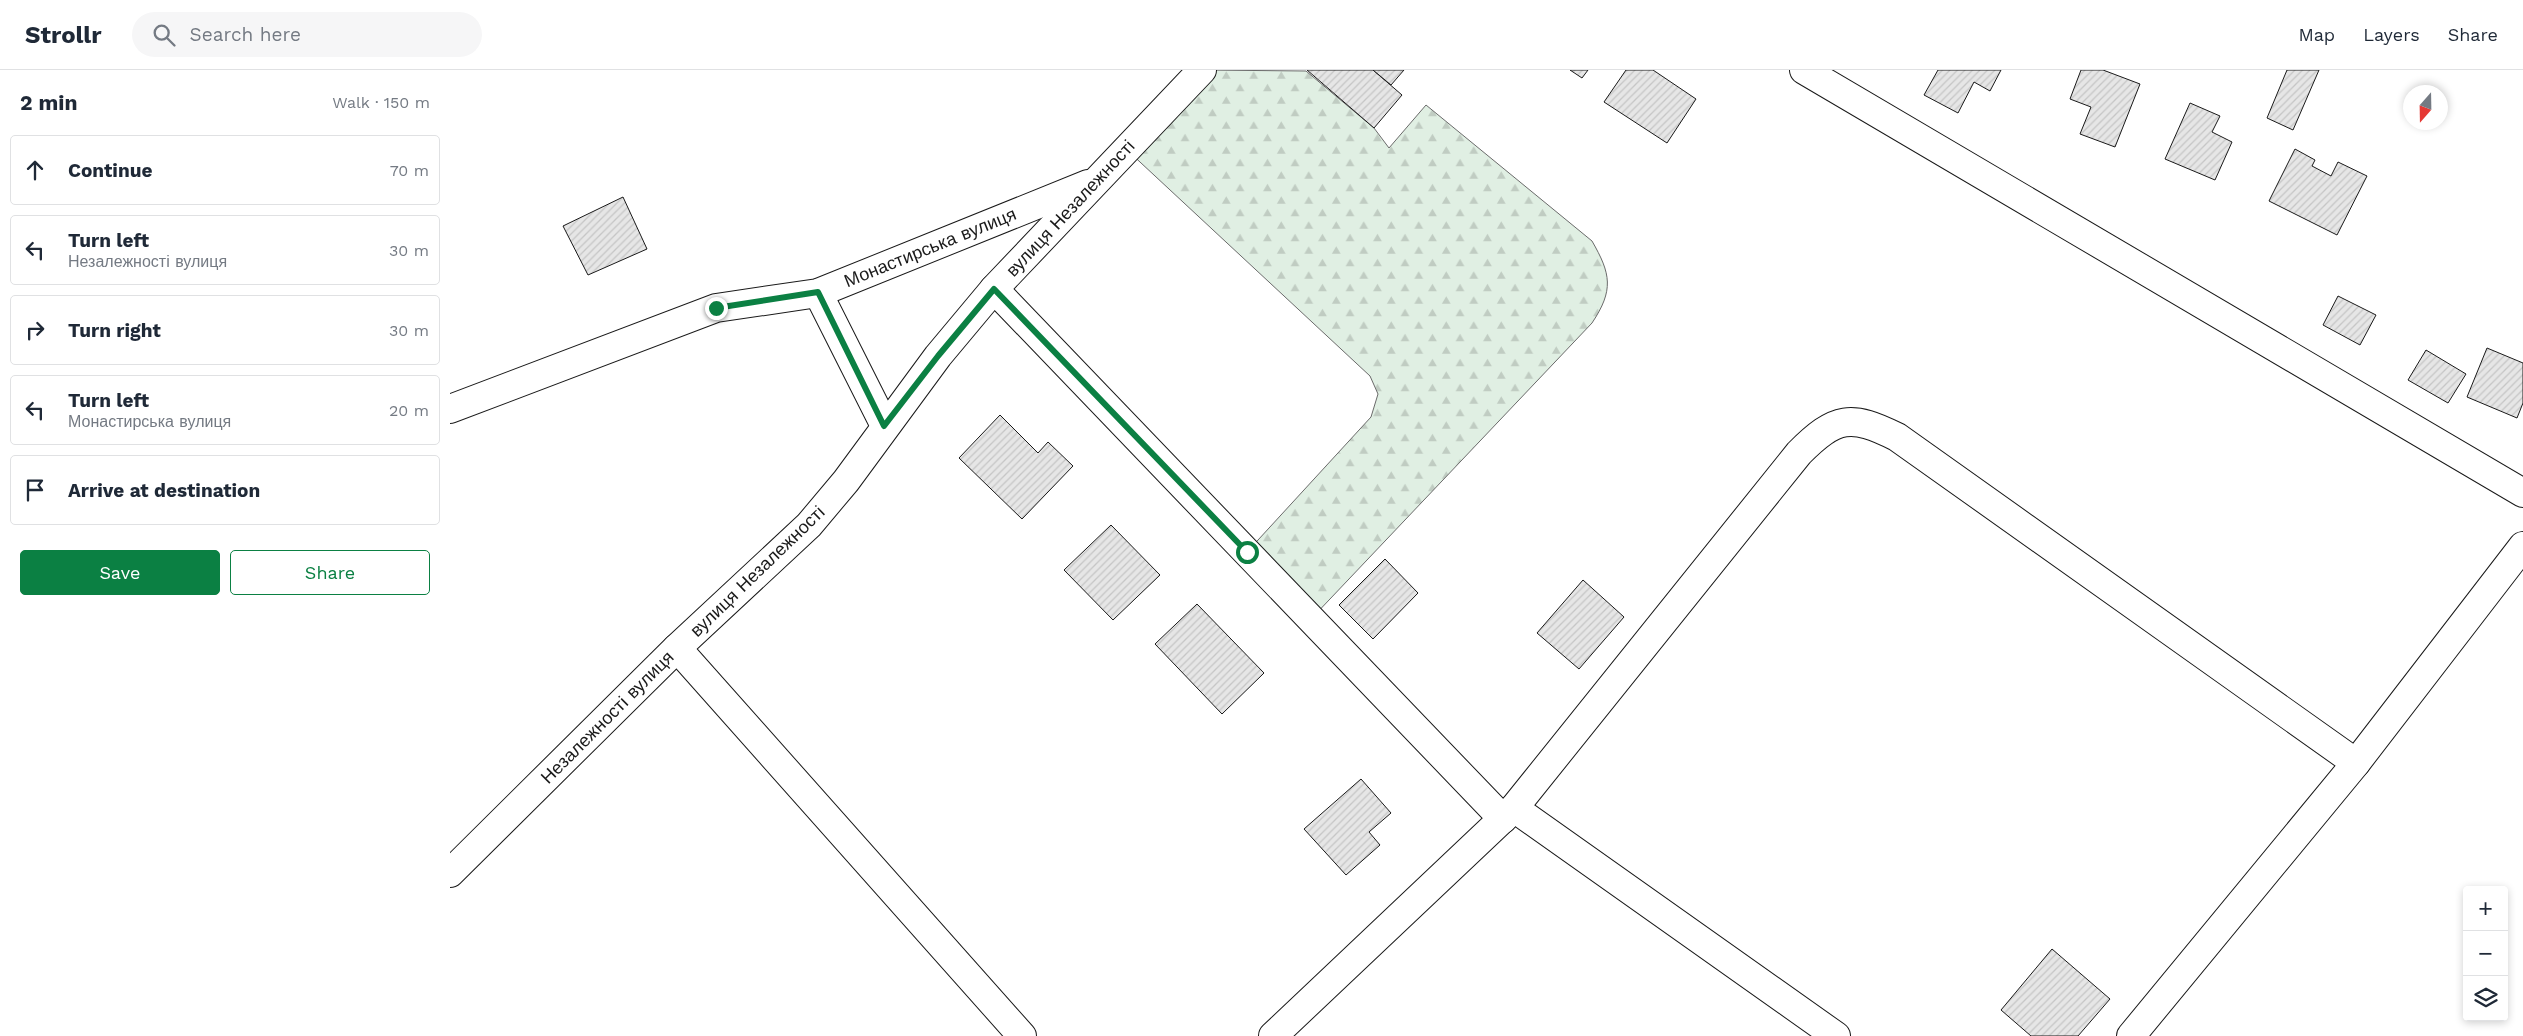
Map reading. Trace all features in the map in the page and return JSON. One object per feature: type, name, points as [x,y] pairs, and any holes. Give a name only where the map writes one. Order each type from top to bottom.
[{"type":"street","name":"Незалежності вулиця","points":[[450,873],[676,648],[809,525],[846,481],[884,426],[938,356],[994,289],[1202,70]]},
{"type":"street","points":[[1804,70],[2523,493]]},
{"type":"street","name":"Монастирська вулиця","points":[[450,409],[716,308],[818,292],[1096,181]]},
{"type":"street","points":[[994,289],[1508,813],[1836,1036]]},
{"type":"street","points":[[818,292],[884,426]]},
{"type":"street","points":[[1273,1036],[1508,813],[1799,453],[1820,432],[1843,422],[1870,424],[1897,437],[2356,764]]},
{"type":"street","points":[[2132,1036],[2356,764],[2523,546]]},
{"type":"street","points":[[676,648],[1022,1036]]},
{"type":"green space","points":[[1202,70],[1306,71],[1374,128],[1389,148],[1426,105],[1592,241],[1606,273],[1607,291],[1604,301],[1592,323],[1311,619],[1247,552],[1371,417],[1378,394],[1370,376],[1126,149]]},
{"type":"building","points":[[1307,70],[1373,70],[1402,95],[1374,128]]},
{"type":"building","points":[[1373,70],[1404,70],[1391,85]]},
{"type":"building","points":[[1570,70],[1588,70],[1582,78]]},
{"type":"building","points":[[1626,70],[1653,70],[1696,99],[1667,143],[1604,102]]},
{"type":"building","points":[[1938,70],[2001,70],[1990,91],[1974,82],[1958,113],[1924,95]]},
{"type":"building","points":[[2081,70],[2103,70],[2140,84],[2115,147],[2080,134],[2091,107],[2070,99]]},
{"type":"building","points":[[2287,70],[2319,70],[2293,130],[2267,118]]},
{"type":"building","points":[[2190,103],[2220,116],[2212,132],[2232,142],[2215,180],[2165,159]]},
{"type":"building","points":[[2295,149],[2315,160],[2312,166],[2331,176],[2338,162],[2367,176],[2337,235],[2269,201]]},
{"type":"building","points":[[623,197],[647,249],[588,275],[563,226]]},
{"type":"building","points":[[2338,296],[2376,315],[2360,345],[2323,325]]},
{"type":"building","points":[[2487,348],[2523,363],[2523,403],[2517,418],[2467,397]]},
{"type":"building","points":[[2426,350],[2466,374],[2448,403],[2408,380]]},
{"type":"building","points":[[1000,415],[1038,453],[1048,442],[1073,466],[1022,519],[959,458]]},
{"type":"building","points":[[1111,525],[1160,575],[1113,620],[1064,570]]},
{"type":"building","points":[[1385,559],[1418,593],[1373,639],[1339,605]]},
{"type":"building","points":[[1583,580],[1624,617],[1579,669],[1537,633]]},
{"type":"building","points":[[1197,604],[1264,673],[1222,714],[1155,644]]},
{"type":"building","points":[[1361,779],[1391,813],[1369,832],[1380,845],[1346,875],[1304,829]]},
{"type":"building","points":[[2052,949],[2110,999],[2078,1036],[2031,1036],[2001,1010]]},
{"type":"route","points":[[716,308],[818,292],[884,426],[961,326],[994,289],[1247,552]]}]
